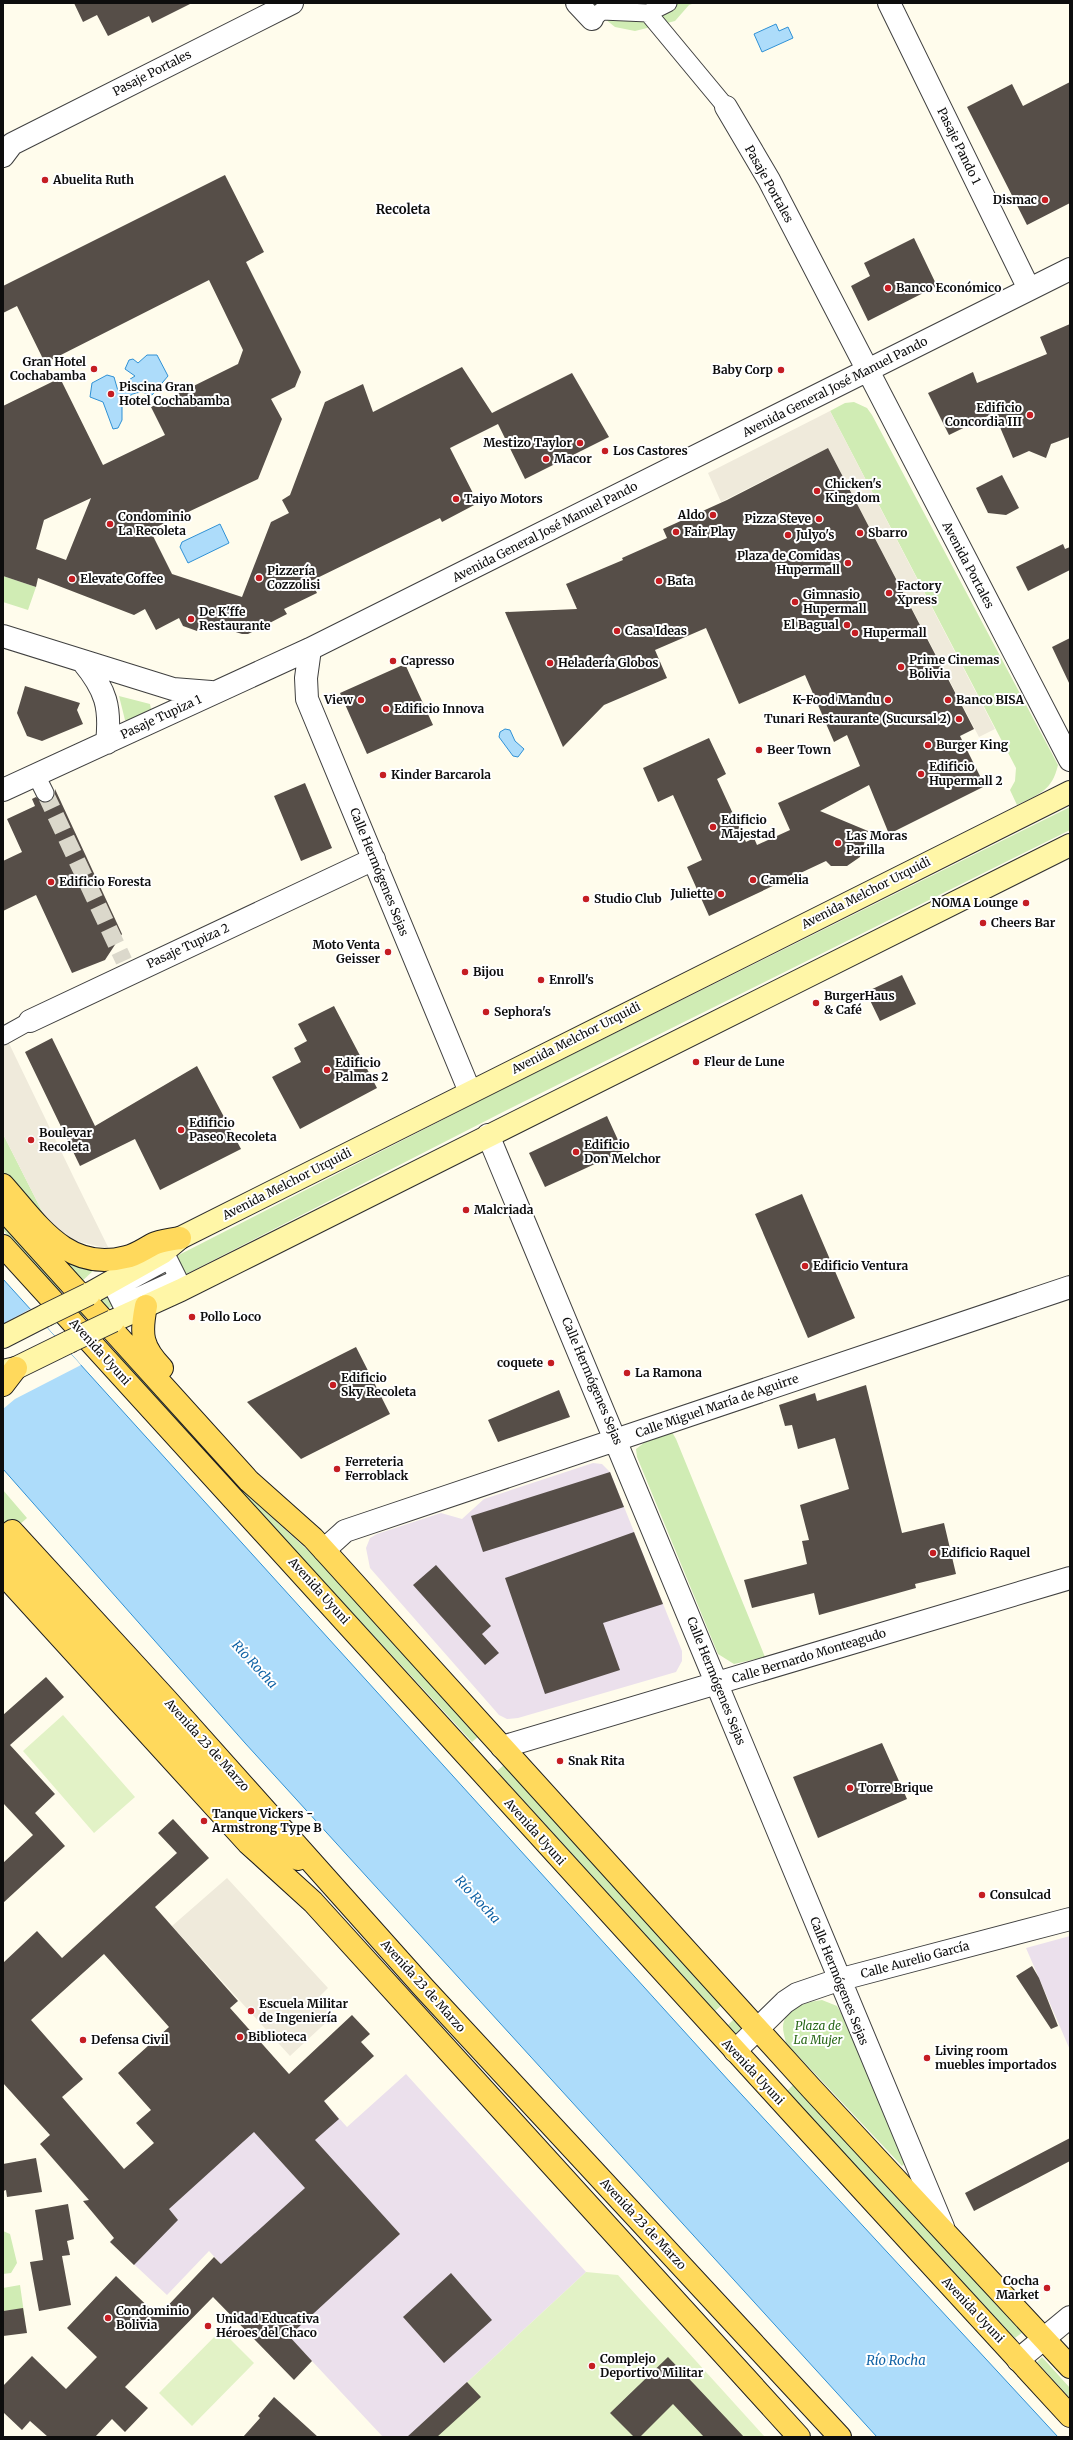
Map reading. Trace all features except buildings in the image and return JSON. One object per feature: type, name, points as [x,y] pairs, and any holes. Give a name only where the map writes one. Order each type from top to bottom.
[{"type":"main road","name":"Avenida Melchor Urquidi","points":[[3,1337],[89,1294],[162,1253],[180,1238],[1070,792]]},
{"type":"main road","points":[[3,1385],[10,1370],[146,1306],[1070,845]]},
{"type":"main road","points":[[3,1185],[63,1249],[90,1259],[110,1260],[128,1257],[156,1243],[180,1238]]},
{"type":"main road","name":"Avenida Uyuni","points":[[3,1209],[249,1481],[319,1544],[758,2029],[1070,2367]]},
{"type":"main road","name":"Avenida Uyuni","points":[[3,1246],[289,1558],[478,1770],[1070,2416]]},
{"type":"main road","points":[[146,1306],[143,1335],[149,1354],[276,1490],[319,1544]]},
{"type":"main road","name":"Avenida 23 de Marzo","points":[[7,1539],[269,1839],[327,1879],[424,1988],[840,2437]]},
{"type":"main road","name":"Avenida 23 de Marzo","points":[[3,1574],[248,1843],[313,1902],[798,2437]]},
{"type":"street","name":"Pasaje Portales","points":[[6,144],[292,3]]},
{"type":"street","points":[[584,11],[648,13],[668,3]]},
{"type":"street","name":"Pasaje Pando 1","points":[[889,3],[1029,289]]},
{"type":"street","name":"Pasaje Portales","points":[[648,13],[726,107],[769,180],[866,371]]},
{"type":"street","name":"Avenida General José Manuel Pando","points":[[3,636],[173,689],[191,692],[216,692],[310,649],[1070,269]]},
{"type":"street","name":"Avenida Portales","points":[[866,371],[1070,760]]},
{"type":"street","name":"Calle Hermógenes Sejas","points":[[310,649],[306,678],[307,699],[470,1092]]},
{"type":"street","name":"Pasaje Tupiza 1","points":[[83,662],[97,679],[106,699],[109,721],[107,743]]},
{"type":"street","name":"Pasaje Tupiza 1","points":[[3,790],[41,784],[107,743],[216,692]]},
{"type":"street","name":"Pasaje Tupiza 2","points":[[3,1036],[127,967],[374,859]]},
{"type":"street","name":"Calle Hermógenes Sejas","points":[[488,1135],[718,1684],[838,1980],[942,2227]]},
{"type":"street","name":"Calle Miguel María de Aguirre","points":[[319,1544],[345,1531],[1070,1287]]},
{"type":"street","name":"Calle Bernardo Monteagudo","points":[[502,1747],[718,1684],[1070,1578]]},
{"type":"street","name":"Calle Aurelio García","points":[[735,2051],[785,2002],[797,1994],[838,1980],[1070,1918]]},
{"type":"street","points":[[1018,2360],[1070,2317]]},
{"type":"shaded area","points":[[830,411],[995,729],[979,737],[828,448],[721,502],[708,473]]},
{"type":"shaded area","name":"Boulevar Recoleta","points":[[3,1031],[109,1249],[72,1240],[52,1231],[3,1134]]},
{"type":"shaded area","points":[[593,1463],[602,1464],[610,1472],[682,1651],[682,1661],[676,1672],[518,1718],[507,1719],[499,1715],[370,1568],[366,1548],[370,1538],[377,1534],[441,1513],[462,1519],[484,1499]]},
{"type":"shaded area","points":[[227,1878],[328,1988],[320,1996],[330,2008],[326,2011],[332,2017],[290,2056],[172,1926]]},
{"type":"shaded area","points":[[1070,1936],[1070,2050],[1026,1948]]},
{"type":"shaded area","points":[[406,2074],[586,2272],[408,2437],[383,2437],[209,2251],[167,2295],[110,2242],[311,2087],[347,2127]]},
{"type":"green space","points":[[585,3],[695,3],[689,5],[675,21],[635,31],[615,27]]},
{"type":"green space","points":[[854,402],[867,408],[872,415],[1058,765],[1052,781],[1044,791],[1017,805],[1010,790],[1015,781],[1016,768],[830,411],[845,403]]},
{"type":"green space","points":[[3,576],[36,587],[28,610],[3,602]]},
{"type":"green space","points":[[119,696],[150,704],[151,709],[128,721],[125,720]]},
{"type":"green space","points":[[1070,807],[1070,830],[505,1111],[178,1278],[169,1260],[497,1092]]},
{"type":"green space","points":[[3,1134],[47,1221],[3,1176]]},
{"type":"green space","points":[[3,1224],[62,1289],[59,1291],[3,1230]]},
{"type":"green space","points":[[59,1261],[94,1270],[79,1284]]},
{"type":"green space","points":[[114,1290],[121,1304],[54,1325]]},
{"type":"green space","points":[[117,1351],[257,1504],[312,1554],[479,1736],[472,1742],[113,1354]]},
{"type":"green space","points":[[672,1432],[765,1657],[734,1664],[718,1654],[637,1457],[636,1449],[645,1442]]},
{"type":"green space","points":[[3,1490],[27,1518],[3,1539]]},
{"type":"green space","points":[[63,1715],[135,1797],[94,1833],[23,1751]]},
{"type":"green space","points":[[504,1765],[723,2004],[715,2011],[497,1771]]},
{"type":"green space","name":"Plaza de La Mujer","points":[[822,2000],[837,2006],[845,2020],[906,2162],[902,2166],[786,2043],[783,2027],[784,2020],[787,2015],[803,2004]]},
{"type":"green space","points":[[735,2018],[748,2033],[741,2039],[728,2025]]},
{"type":"green space","points":[[793,2085],[1023,2332],[1015,2338],[786,2092]]},
{"type":"green space","points":[[3,2231],[10,2234],[17,2263],[11,2273],[3,2274]]},
{"type":"green space","name":"Complejo Deportivo Militar","points":[[586,2272],[618,2275],[765,2437],[408,2437]]},
{"type":"green space","points":[[20,2285],[25,2320],[20,2321],[18,2309],[3,2311],[3,2288]]},
{"type":"green space","points":[[221,2330],[254,2363],[192,2426],[159,2393]]},
{"type":"green space","points":[[1042,2357],[1070,2388],[1070,2398],[1037,2362]]},
{"type":"water","points":[[776,24],[779,31],[788,27],[793,38],[762,52],[754,34]]},
{"type":"water","name":"Piscina Gran Hotel Cochabamba","points":[[147,355],[157,355],[168,376],[152,395],[140,392],[129,396],[122,402],[122,420],[118,428],[113,429],[103,402],[90,397],[92,383],[107,375],[114,377],[118,391],[124,383],[135,376],[125,369],[129,360],[133,359],[138,363]]},
{"type":"water","points":[[220,524],[229,543],[188,563],[180,547],[182,542]]},
{"type":"water","points":[[505,729],[510,730],[515,741],[524,749],[518,757],[513,756],[499,737],[500,732]]},
{"type":"water","name":"Río Rocha","points":[[3,1279],[730,2082],[1058,2437],[877,2437],[245,1743],[3,1469]]},
{"type":"pier","points":[[30,1309],[81,1365],[15,1399],[3,1409],[3,1324]]},
{"type":"tunnel","points":[[45,793],[124,961]]},
{"type":"place","name":"Abuelita Ruth","points":[[45,180]]},
{"type":"place","name":"Dismac","points":[[1045,200]]},
{"type":"place","name":"Banco Económico","points":[[888,288]]},
{"type":"place","name":"Gran Hotel Cochabamba","points":[[94,369]]},
{"type":"place","name":"Baby Corp","points":[[781,370]]},
{"type":"place","name":"Piscina Gran Hotel Cochabamba","points":[[111,394]]},
{"type":"place","name":"Edificio Concordia III","points":[[1030,415]]},
{"type":"place","name":"Mestizo Taylor","points":[[580,443]]},
{"type":"place","name":"Los Castores","points":[[605,451]]},
{"type":"place","name":"Macor","points":[[546,459]]},
{"type":"place","name":"Chicken's Kingdom","points":[[817,491]]},
{"type":"place","name":"Taiyo Motors","points":[[456,499]]},
{"type":"place","name":"Aldo","points":[[713,515]]},
{"type":"place","name":"Pizza Steve","points":[[819,519]]},
{"type":"place","name":"Condominio La Recoleta","points":[[110,524]]},
{"type":"place","name":"Fair Play","points":[[676,532]]},
{"type":"place","name":"Sbarro","points":[[860,533]]},
{"type":"place","name":"Julyo's","points":[[788,535]]},
{"type":"place","name":"Plaza de Comidas Hupermall","points":[[848,563]]},
{"type":"place","name":"Pizzería Cozzolisi","points":[[259,578]]},
{"type":"place","name":"Elevate Coffee","points":[[72,579]]},
{"type":"place","name":"Bata","points":[[659,581]]},
{"type":"place","name":"Factory Xpress","points":[[889,593]]},
{"type":"place","name":"Gimnasio Hupermall","points":[[795,602]]},
{"type":"place","name":"De K'ffe Restaurante","points":[[191,619]]},
{"type":"place","name":"El Bagual","points":[[847,625]]},
{"type":"place","name":"Casa Ideas","points":[[617,631]]},
{"type":"place","name":"Hupermall","points":[[855,633]]},
{"type":"place","name":"Capresso","points":[[393,661]]},
{"type":"place","name":"Heladería Globos","points":[[550,663]]},
{"type":"place","name":"Prime Cinemas Bolivia","points":[[901,667]]},
{"type":"place","name":"View","points":[[361,700]]},
{"type":"place","name":"K-Food Mandu","points":[[888,700]]},
{"type":"place","name":"Banco BISA","points":[[948,700]]},
{"type":"place","name":"Edificio Innova","points":[[386,709]]},
{"type":"place","name":"Tunari Restaurante (Sucursal 2)","points":[[959,719]]},
{"type":"place","name":"Burger King","points":[[928,745]]},
{"type":"place","name":"Beer Town","points":[[759,750]]},
{"type":"place","name":"Edificio Hupermall 2","points":[[921,774]]},
{"type":"place","name":"Kinder Barcarola","points":[[383,775]]},
{"type":"place","name":"Edificio Majestad","points":[[713,827]]},
{"type":"place","name":"Las Moras Parilla","points":[[838,843]]},
{"type":"place","name":"Camelia","points":[[753,880]]},
{"type":"place","name":"Edificio Foresta","points":[[51,882]]},
{"type":"place","name":"Juliette","points":[[721,894]]},
{"type":"place","name":"Studio Club","points":[[586,899]]},
{"type":"place","name":"NOMA Lounge","points":[[1026,903]]},
{"type":"place","name":"Cheers Bar","points":[[983,923]]},
{"type":"place","name":"Moto Venta Geisser","points":[[388,952]]},
{"type":"place","name":"Bijou","points":[[465,972]]},
{"type":"place","name":"Enroll's","points":[[541,980]]},
{"type":"place","name":"BurgerHaus & Café","points":[[816,1003]]},
{"type":"place","name":"Sephora's","points":[[486,1012]]},
{"type":"place","name":"Fleur de Lune","points":[[696,1062]]},
{"type":"place","name":"Edificio Palmas 2","points":[[327,1070]]},
{"type":"place","name":"Edificio Paseo Recoleta","points":[[181,1130]]},
{"type":"place","name":"Boulevar Recoleta","points":[[31,1140]]},
{"type":"place","name":"Edificio Don Melchor","points":[[576,1152]]},
{"type":"place","name":"Malcriada","points":[[466,1210]]},
{"type":"place","name":"Edificio Ventura","points":[[805,1266]]},
{"type":"place","name":"Pollo Loco","points":[[192,1317]]},
{"type":"place","name":"coquete","points":[[551,1363]]},
{"type":"place","name":"La Ramona","points":[[627,1373]]},
{"type":"place","name":"Edificio Sky Recoleta","points":[[333,1385]]},
{"type":"place","name":"Ferreteria Ferroblack","points":[[337,1469]]},
{"type":"place","name":"Edificio Raquel","points":[[933,1553]]},
{"type":"place","name":"Snak Rita","points":[[560,1761]]},
{"type":"place","name":"Torre Brique","points":[[850,1788]]},
{"type":"place","name":"Tanque Vickers - Armstrong Type B","points":[[204,1821]]},
{"type":"place","name":"Consulcad","points":[[982,1895]]},
{"type":"place","name":"Escuela Militar de Ingeniería","points":[[251,2011]]},
{"type":"place","name":"Biblioteca","points":[[240,2037]]},
{"type":"place","name":"Defensa Civil","points":[[83,2040]]},
{"type":"place","name":"Living room muebles importados","points":[[927,2058]]},
{"type":"place","name":"Cocha Market","points":[[1047,2288]]},
{"type":"place","name":"Condominio Bolivia","points":[[108,2318]]},
{"type":"place","name":"Unidad Educativa Héroes del Chaco","points":[[208,2326]]},
{"type":"place","name":"Complejo Deportivo Militar","points":[[592,2366]]},
{"type":"district","name":"Recoleta","points":[[403,209]]}]
